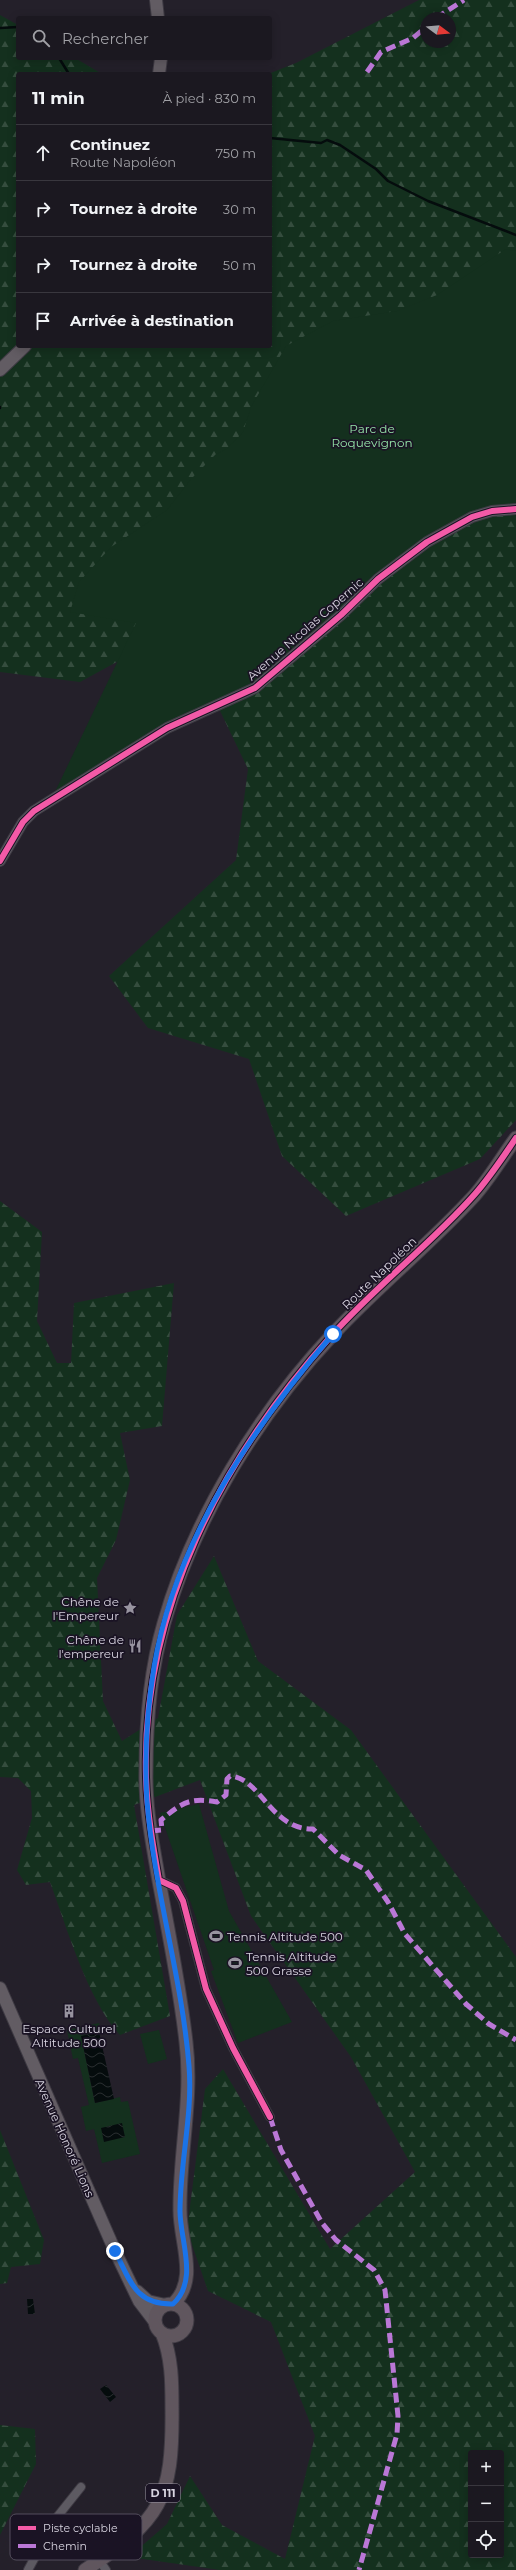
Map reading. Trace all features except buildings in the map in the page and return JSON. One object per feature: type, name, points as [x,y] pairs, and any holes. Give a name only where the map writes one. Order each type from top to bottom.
[{"type":"main road","points":[[156,0],[158,16]]},
{"type":"main road","points":[[159,72],[161,60]]},
{"type":"main road","points":[[1,369],[23,348]]},
{"type":"main road","name":"Route Napoléon","points":[[169,2304],[182,2295],[188,2275],[180,2197],[189,2109],[189,2068],[151,1831],[146,1776],[151,1684],[163,1624],[174,1589],[207,1516],[260,1427],[321,1348],[383,1284],[476,1193],[516,1138]]},
{"type":"main road","name":"Avenue Honoré Lions","points":[[0,1988],[115,2251],[134,2287],[139,2301],[155,2322]]},
{"type":"main road","name":"Route Napoléon","points":[[184,2247],[193,2276],[193,2288],[185,2312]]},
{"type":"main road","name":"Avenue Honoré Lions","points":[[134,2287],[148,2301],[169,2304]]},
{"type":"main road","points":[[169,2304],[185,2312],[186,2324],[181,2332],[172,2336],[162,2333],[155,2322],[158,2310],[169,2304]]},
{"type":"main road","name":"D 111","points":[[172,2382],[176,2349],[181,2332]]},
{"type":"main road","name":"D 111","points":[[142,2527],[164,2491],[170,2470],[173,2446],[172,2382],[168,2348],[162,2333]]},
{"type":"main road","name":"D 111","points":[[85,2570],[102,2565]]},
{"type":"street","name":"Avenue Nicolas Copernic","points":[[0,861],[23,822],[34,811],[167,728],[255,688],[341,615],[378,579],[427,542],[472,517],[492,511],[516,509]]},
{"type":"street","points":[[159,1880],[176,1888],[183,1901],[206,1989],[233,2048],[270,2117]]},
{"type":"street","points":[[60,2514],[81,2487]]},
{"type":"street","points":[[28,2570],[34,2560]]},
{"type":"green space","points":[[419,0],[516,0],[516,1120],[480,1159],[346,1216],[282,1156],[249,1059],[148,1028],[109,976],[236,860],[248,769],[210,690],[157,640],[80,682],[0,672],[0,15],[16,24],[16,60],[78,60],[99,72],[16,72],[16,348],[272,348],[272,72],[296,63]]},
{"type":"green space","name":"Parc de Roquevignon","points":[[506,249],[516,251],[516,505],[487,509],[451,525],[247,689],[53,796],[136,623],[70,612],[79,582],[111,547],[167,510],[191,479],[216,454],[227,449],[243,432],[251,407],[286,346],[333,321],[397,311],[437,295]]},
{"type":"green space","points":[[0,1201],[42,1232],[37,1321],[57,1363],[71,1363],[74,1303],[174,1283],[162,1426],[120,1433],[130,1480],[116,1540],[97,1578],[103,1701],[122,1741],[158,1718],[177,1615],[214,1556],[258,1661],[351,1730],[516,1957],[516,2570],[220,2570],[142,2559],[142,2546],[167,2524],[190,2476],[222,2525],[285,2559],[315,2436],[271,2322],[208,2291],[187,2230],[205,2089],[223,2069],[330,2249],[415,2172],[351,2057],[251,1916],[200,1780],[134,1805],[170,2016],[120,2035],[108,2020],[88,1983],[50,1882],[26,1885],[17,1870],[32,1818],[31,1791],[18,1778],[0,1777]]},
{"type":"green space","name":"Tennis Altitude 500 Grasse","points":[[199,1804],[229,1911],[292,2022],[238,2043],[211,1971],[214,1970],[160,1813]]},
{"type":"green space","points":[[99,2023],[101,2032],[81,2036],[95,2103],[120,2097],[121,2102],[128,2101],[140,2154],[102,2163],[94,2129],[86,2131],[81,2107],[89,2105],[78,2058],[73,2059],[67,2030]]},
{"type":"green space","points":[[159,2030],[167,2059],[148,2064],[140,2034]]},
{"type":"green space","points":[[0,2130],[44,2240],[40,2264],[11,2267],[7,2283],[0,2284]]},
{"type":"green space","points":[[0,2425],[35,2429],[36,2464],[0,2535]]},
{"type":"water","points":[[99,2032],[114,2099],[95,2103],[81,2036]]},
{"type":"water","points":[[122,2123],[125,2137],[104,2142],[101,2128]]},
{"type":"water","points":[[27,2299],[33,2299],[35,2314],[28,2314]]},
{"type":"water","points":[[106,2385],[116,2397],[110,2402],[100,2389]]},
{"type":"waterway","points":[[0,28],[16,27]]},
{"type":"waterway","points":[[60,60],[68,72]]},
{"type":"waterway","points":[[272,138],[321,143],[327,140],[340,145],[376,169],[388,181],[428,201],[516,235]]},
{"type":"marked path","points":[[445,12],[464,0]]},
{"type":"marked path","points":[[367,72],[381,52],[413,38],[420,32]]},
{"type":"marked path","points":[[151,1831],[162,1830],[161,1820],[175,1809],[186,1803],[199,1800],[217,1802],[226,1795],[227,1779],[230,1776],[241,1779],[250,1785],[276,1813],[299,1827],[313,1829],[339,1855],[366,1870],[388,1902],[405,1934],[466,2004],[489,2024],[516,2040]]},
{"type":"marked path","points":[[270,2117],[281,2150],[322,2223],[336,2240],[374,2270],[385,2290],[398,2416],[397,2434],[359,2570]]},
{"type":"cycle path","points":[[0,861],[23,822],[34,811],[167,728],[255,688],[341,615],[378,579],[427,542],[472,517],[492,511],[516,509]]},
{"type":"cycle path","points":[[270,2117],[233,2048],[206,1989],[183,1901],[176,1888],[159,1880],[149,1816],[146,1777],[148,1715],[158,1654],[174,1596],[196,1539],[224,1484],[256,1432],[293,1382],[332,1335],[475,1194],[516,1138]]},
{"type":"place","name":"Chêne de l'Empereur","points":[[130,1608]]},
{"type":"place","name":"Chêne de l'empereur","points":[[135,1646]]},
{"type":"place","name":"Tennis Altitude 500","points":[[216,1936]]},
{"type":"place","name":"Tennis Altitude 500 Grasse","points":[[235,1963]]},
{"type":"place","name":"Espace Culturel Altitude 500","points":[[69,2011]]},
{"type":"route","points":[[115,2251],[134,2287],[148,2301],[165,2305],[173,2304],[182,2295],[188,2275],[181,2231],[180,2197],[184,2138],[189,2109],[189,2068],[186,2040],[151,1831],[146,1776],[147,1734],[151,1684],[163,1624],[174,1589],[189,1553],[207,1516],[231,1473],[260,1427],[292,1384],[333,1334]]}]
